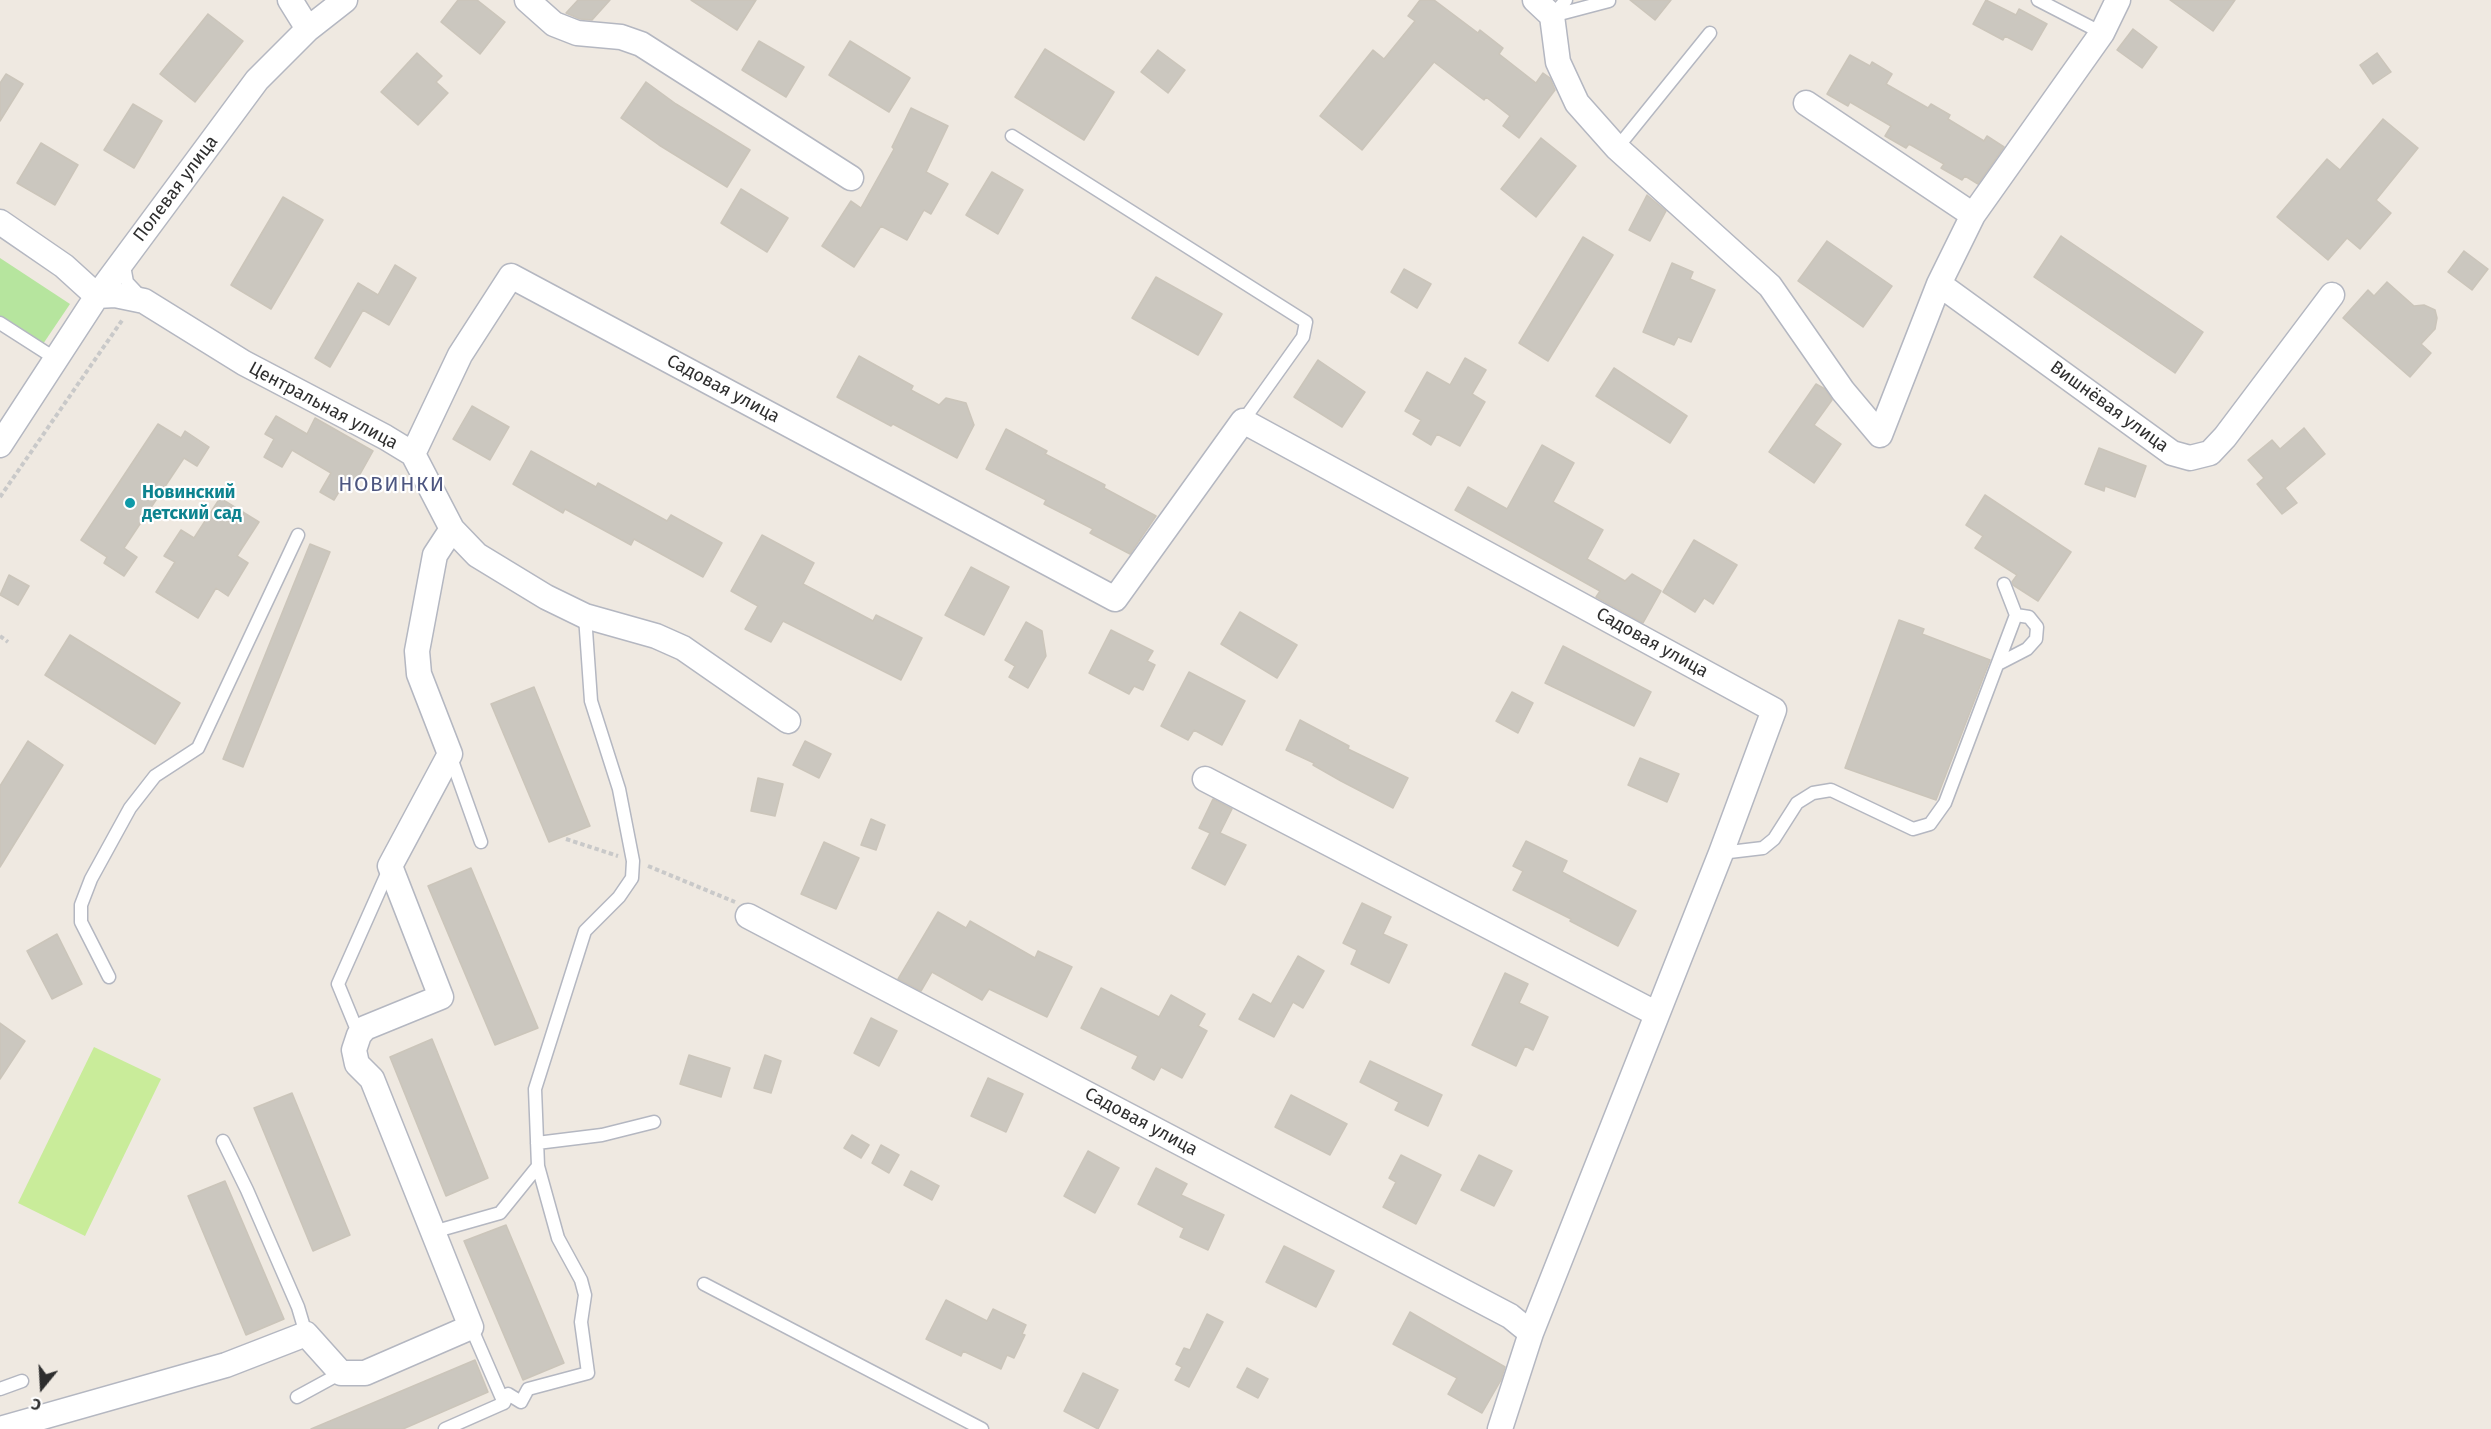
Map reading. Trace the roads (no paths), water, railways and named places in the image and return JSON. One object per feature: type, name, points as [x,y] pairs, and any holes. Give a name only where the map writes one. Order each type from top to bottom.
[{"type":"street","points":[[290,0],[308,29]]},
{"type":"street","name":"Полевая улица","points":[[97,296],[257,80],[308,29],[345,0]]},
{"type":"street","points":[[527,0],[554,24],[570,30],[621,37],[641,44],[851,178]]},
{"type":"street","points":[[1551,5],[1558,62],[1577,103],[1617,148],[1770,286],[1843,391],[1880,435],[1939,284],[1973,214],[2102,33],[2118,0]]},
{"type":"street","points":[[1806,103],[1973,214]]},
{"type":"street","points":[[0,222],[64,266],[97,296],[0,445]]},
{"type":"street","name":"Садовая улица","points":[[413,454],[460,355],[511,276],[1115,599],[1243,421],[1774,710],[1721,853],[1531,1333],[1500,1429]]},
{"type":"street","name":"Вишнёвая улица","points":[[1939,284],[2172,453],[2190,458],[2210,453],[2225,437],[2332,295]]},
{"type":"street","name":"Центральная улица","points":[[97,296],[115,295],[144,300],[244,363],[413,454],[452,528],[477,555],[546,597],[585,616],[656,636],[683,648],[788,721]]},
{"type":"street","points":[[0,1429],[226,1365],[306,1334],[341,1373],[365,1373],[471,1327],[372,1080],[357,1064],[354,1050],[359,1035],[365,1028],[441,997],[390,866],[450,754],[419,674],[417,651],[435,555],[452,528]]},
{"type":"street","points":[[1205,779],[1657,1014]]},
{"type":"street","name":"Садовая улица","points":[[748,916],[1509,1316],[1531,1333]]},
{"type":"lane","points":[[2038,0],[2102,33]]},
{"type":"lane","points":[[1551,5],[1609,1]]},
{"type":"lane","points":[[1617,148],[1710,33]]},
{"type":"lane","points":[[1012,136],[1306,322],[1303,338],[1243,421]]},
{"type":"lane","points":[[123,259],[127,282],[144,300]]},
{"type":"lane","points":[[0,322],[56,359]]},
{"type":"lane","points":[[109,977],[81,922],[81,905],[91,879],[130,808],[156,776],[198,748],[298,535]]},
{"type":"lane","points":[[1721,853],[1763,848],[1774,839],[1797,803],[1813,793],[1831,790],[1913,829],[1930,824],[1945,803],[2016,615],[2004,584]]},
{"type":"lane","points":[[1998,664],[2027,649],[2036,639],[2037,627],[2029,617],[2016,615]]},
{"type":"lane","points":[[445,1429],[504,1404],[508,1394],[521,1402],[528,1389],[588,1373],[581,1322],[585,1295],[581,1280],[558,1238],[538,1166],[535,1089],[585,931],[619,897],[632,878],[633,861],[619,789],[591,701],[585,616]]},
{"type":"lane","points":[[450,754],[481,842]]},
{"type":"lane","points":[[359,1035],[338,984],[390,866]]},
{"type":"lane","points":[[537,1143],[602,1136],[654,1122]]},
{"type":"lane","points":[[223,1141],[298,1307],[306,1334]]},
{"type":"lane","points":[[433,1232],[500,1213],[538,1166]]},
{"type":"lane","points":[[704,1284],[981,1429]]},
{"type":"lane","points":[[471,1327],[504,1404]]},
{"type":"lane","points":[[297,1397],[341,1373]]},
{"type":"lane","points":[[0,1389],[22,1381]]},
{"type":"place","name":"Новинский детский сад","points":[[130,503]]},
{"type":"district","name":"НОВИНКИ","points":[[392,485]]}]
